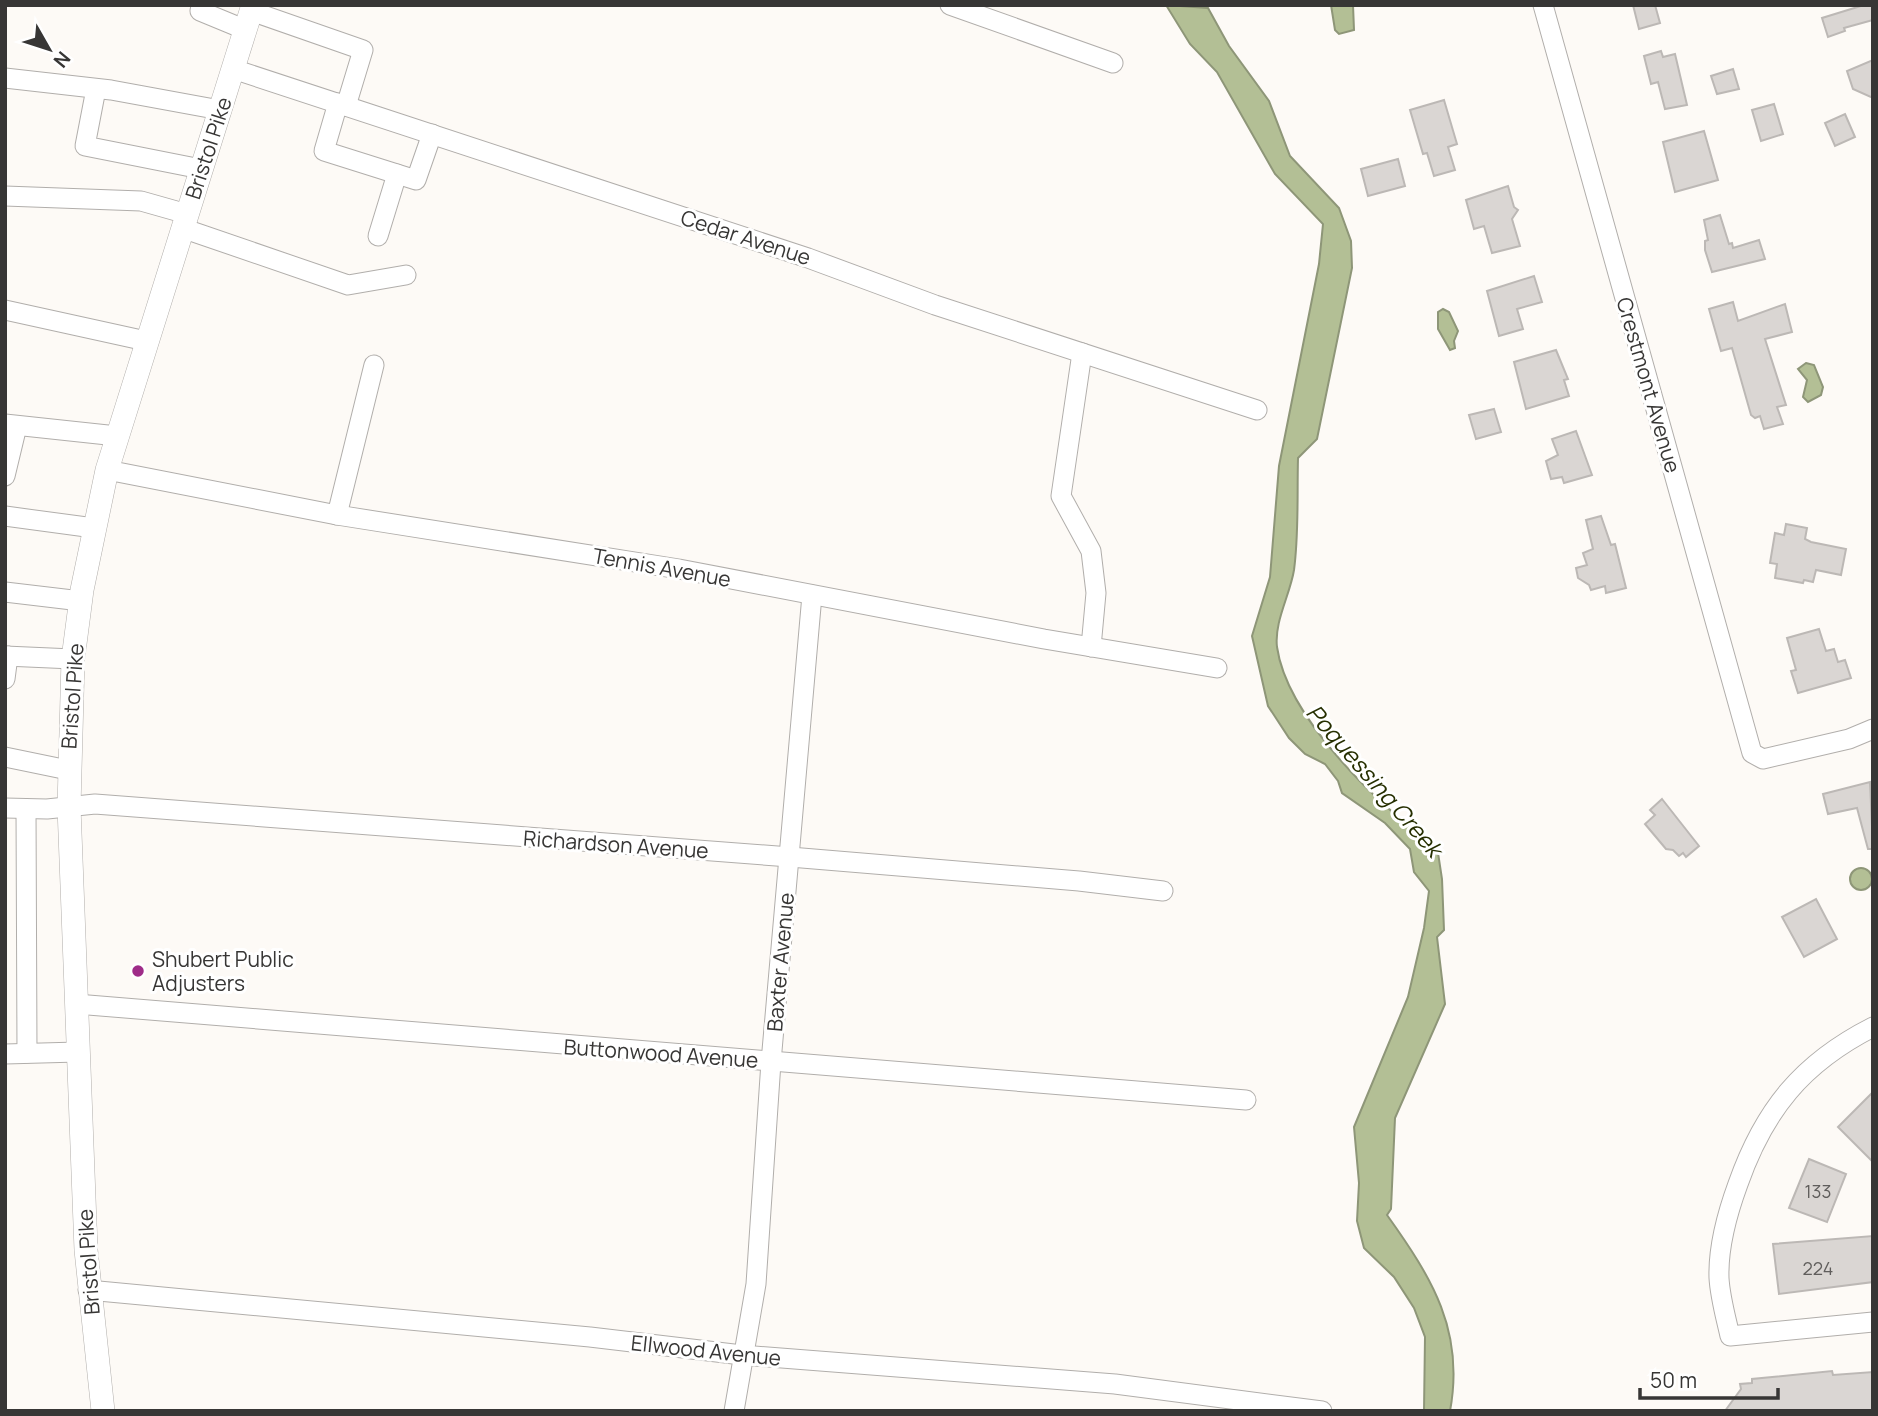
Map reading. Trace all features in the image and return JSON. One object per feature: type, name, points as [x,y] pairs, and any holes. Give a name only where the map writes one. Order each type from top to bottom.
[{"type":"main road","name":"Bristol Pike","points":[[103,1411],[89,1290],[69,807],[68,769],[80,601],[93,527],[107,470],[250,15]]},
{"type":"street","points":[[201,5],[200,11],[250,15],[363,50],[324,150],[416,180],[432,134]]},
{"type":"street","points":[[950,5],[1112,63]]},
{"type":"street","name":"Crestmont Avenue","points":[[1543,5],[1752,753],[1763,759],[1849,739],[1873,729]]},
{"type":"street","name":"Cedar Avenue","points":[[233,69],[808,258],[934,305],[1257,410]]},
{"type":"street","points":[[5,78],[96,89],[220,110]]},
{"type":"street","points":[[96,89],[85,146],[201,169]]},
{"type":"street","points":[[377,236],[397,174]]},
{"type":"street","points":[[5,196],[141,201],[184,221],[348,285],[406,275]]},
{"type":"street","points":[[5,310],[146,341]]},
{"type":"street","points":[[1082,353],[1061,496],[1091,551],[1096,593],[1091,647]]},
{"type":"street","points":[[337,515],[374,365]]},
{"type":"street","points":[[5,477],[11,425],[117,436]]},
{"type":"street","name":"Tennis Avenue","points":[[107,470],[337,515],[666,566],[1091,647],[1217,668]]},
{"type":"street","points":[[5,516],[93,527]]},
{"type":"street","points":[[5,592],[80,601]]},
{"type":"street","name":"Baxter Avenue","points":[[734,1411],[755,1284],[771,1062],[812,595]]},
{"type":"street","points":[[5,679],[6,656],[74,659]]},
{"type":"street","points":[[5,757],[68,769]]},
{"type":"street","name":"Richardson Avenue","points":[[5,808],[90,804],[790,857],[1163,891]]},
{"type":"street","points":[[26,809],[27,1053]]},
{"type":"street","name":"Buttonwood Avenue","points":[[76,1004],[1246,1100]]},
{"type":"street","points":[[1873,1027],[1838,1045],[1792,1086],[1752,1142],[1726,1216],[1719,1278],[1730,1336],[1873,1322]]},
{"type":"street","points":[[5,1054],[78,1052]]},
{"type":"street","name":"Ellwood Avenue","points":[[89,1290],[577,1336],[742,1355],[1115,1384],[1322,1411]]},
{"type":"shaded area","points":[[1166,5],[1208,8],[1229,46],[1269,101],[1290,156],[1339,208],[1351,241],[1352,268],[1317,439],[1298,458],[1296,556],[1280,618],[1277,647],[1284,674],[1298,702],[1339,759],[1389,809],[1437,846],[1442,879],[1444,930],[1437,937],[1445,1004],[1395,1118],[1391,1209],[1387,1215],[1431,1284],[1449,1330],[1453,1355],[1450,1411],[1424,1411],[1425,1337],[1414,1308],[1394,1277],[1364,1248],[1357,1221],[1359,1183],[1354,1127],[1408,997],[1424,928],[1429,891],[1414,872],[1410,849],[1385,823],[1342,793],[1338,781],[1325,764],[1305,754],[1289,738],[1268,706],[1252,636],[1270,577],[1279,466],[1319,264],[1323,224],[1275,174],[1217,72],[1190,44]]},
{"type":"shaded area","points":[[1331,5],[1353,5],[1354,30],[1339,34],[1335,30]]},
{"type":"shaded area","points":[[1443,309],[1449,312],[1458,331],[1454,341],[1455,348],[1450,350],[1438,329],[1438,312]]},
{"type":"shaded area","points":[[1806,363],[1814,365],[1823,387],[1821,395],[1808,402],[1803,397],[1807,380],[1798,369]]},
{"type":"shaded area","points":[[1861,868],[1869,871],[1872,879],[1869,887],[1861,890],[1853,887],[1850,879],[1853,871]]},
{"type":"building","points":[[1633,5],[1655,5],[1660,23],[1639,29]]},
{"type":"building","points":[[1864,5],[1873,5],[1873,20],[1844,28],[1845,31],[1828,37],[1822,18]]},
{"type":"building","points":[[1661,51],[1663,57],[1675,54],[1687,105],[1665,109],[1658,82],[1651,84],[1644,56]]},
{"type":"building","points":[[1873,60],[1873,98],[1853,89],[1847,71]]},
{"type":"building","points":[[1733,69],[1739,89],[1717,94],[1711,76]]},
{"type":"building","points":[[1444,100],[1457,144],[1448,147],[1455,170],[1434,176],[1427,153],[1423,154],[1410,110]]},
{"type":"building","points":[[1774,104],[1783,134],[1761,141],[1752,110]]},
{"type":"building","points":[[1845,114],[1855,137],[1835,146],[1825,123]]},
{"type":"building","points":[[1704,131],[1718,180],[1675,192],[1663,142]]},
{"type":"building","points":[[1398,159],[1405,186],[1368,196],[1361,169]]},
{"type":"building","points":[[1508,186],[1514,207],[1518,210],[1512,219],[1520,246],[1492,253],[1484,226],[1474,229],[1466,200]]},
{"type":"building","points":[[1720,215],[1729,244],[1732,243],[1733,248],[1759,240],[1765,259],[1712,272],[1705,250],[1705,241],[1708,240],[1704,220]]},
{"type":"building","points":[[1534,276],[1542,302],[1517,309],[1523,329],[1499,336],[1487,291]]},
{"type":"building","points":[[1733,302],[1738,321],[1785,304],[1792,332],[1765,339],[1786,405],[1777,407],[1783,424],[1764,429],[1760,416],[1755,418],[1751,415],[1732,348],[1721,351],[1709,309]]},
{"type":"building","points":[[1556,350],[1568,379],[1564,380],[1569,396],[1526,409],[1514,362]]},
{"type":"building","points":[[1494,409],[1501,432],[1476,439],[1469,415]]},
{"type":"building","points":[[1576,431],[1592,475],[1564,483],[1562,477],[1551,479],[1546,461],[1558,455],[1552,439]]},
{"type":"building","points":[[1601,516],[1611,545],[1615,544],[1626,588],[1606,593],[1605,586],[1591,590],[1589,585],[1578,578],[1576,568],[1587,565],[1583,553],[1593,549],[1586,520]]},
{"type":"building","points":[[1786,524],[1807,528],[1805,539],[1811,542],[1846,549],[1841,575],[1816,570],[1813,582],[1804,580],[1803,583],[1775,578],[1777,564],[1770,563],[1775,533],[1784,535]]},
{"type":"building","points":[[1819,629],[1826,651],[1834,649],[1838,662],[1845,660],[1851,678],[1798,693],[1791,671],[1796,670],[1787,638]]},
{"type":"building","points":[[1870,782],[1873,849],[1868,849],[1857,808],[1828,814],[1823,794]]},
{"type":"building","points":[[1662,799],[1699,846],[1686,857],[1683,853],[1679,856],[1673,850],[1666,849],[1645,824],[1655,815],[1650,810]]},
{"type":"building","points":[[1816,899],[1837,939],[1804,957],[1782,917]]},
{"type":"building","points":[[1873,1092],[1873,1162],[1838,1127]]},
{"type":"building","points":[[1809,1159],[1846,1174],[1827,1222],[1789,1208]]},
{"type":"building","points":[[1873,1236],[1873,1282],[1779,1294],[1773,1244]]},
{"type":"building","points":[[1832,1371],[1833,1375],[1873,1372],[1873,1410],[1725,1411],[1741,1389],[1740,1384],[1752,1383],[1752,1379]]},
{"type":"place","name":"Shubert Public Adjusters","points":[[138,971]]},
{"type":"water label","name":"Poquessing Creek","points":[[1375,780]]}]
